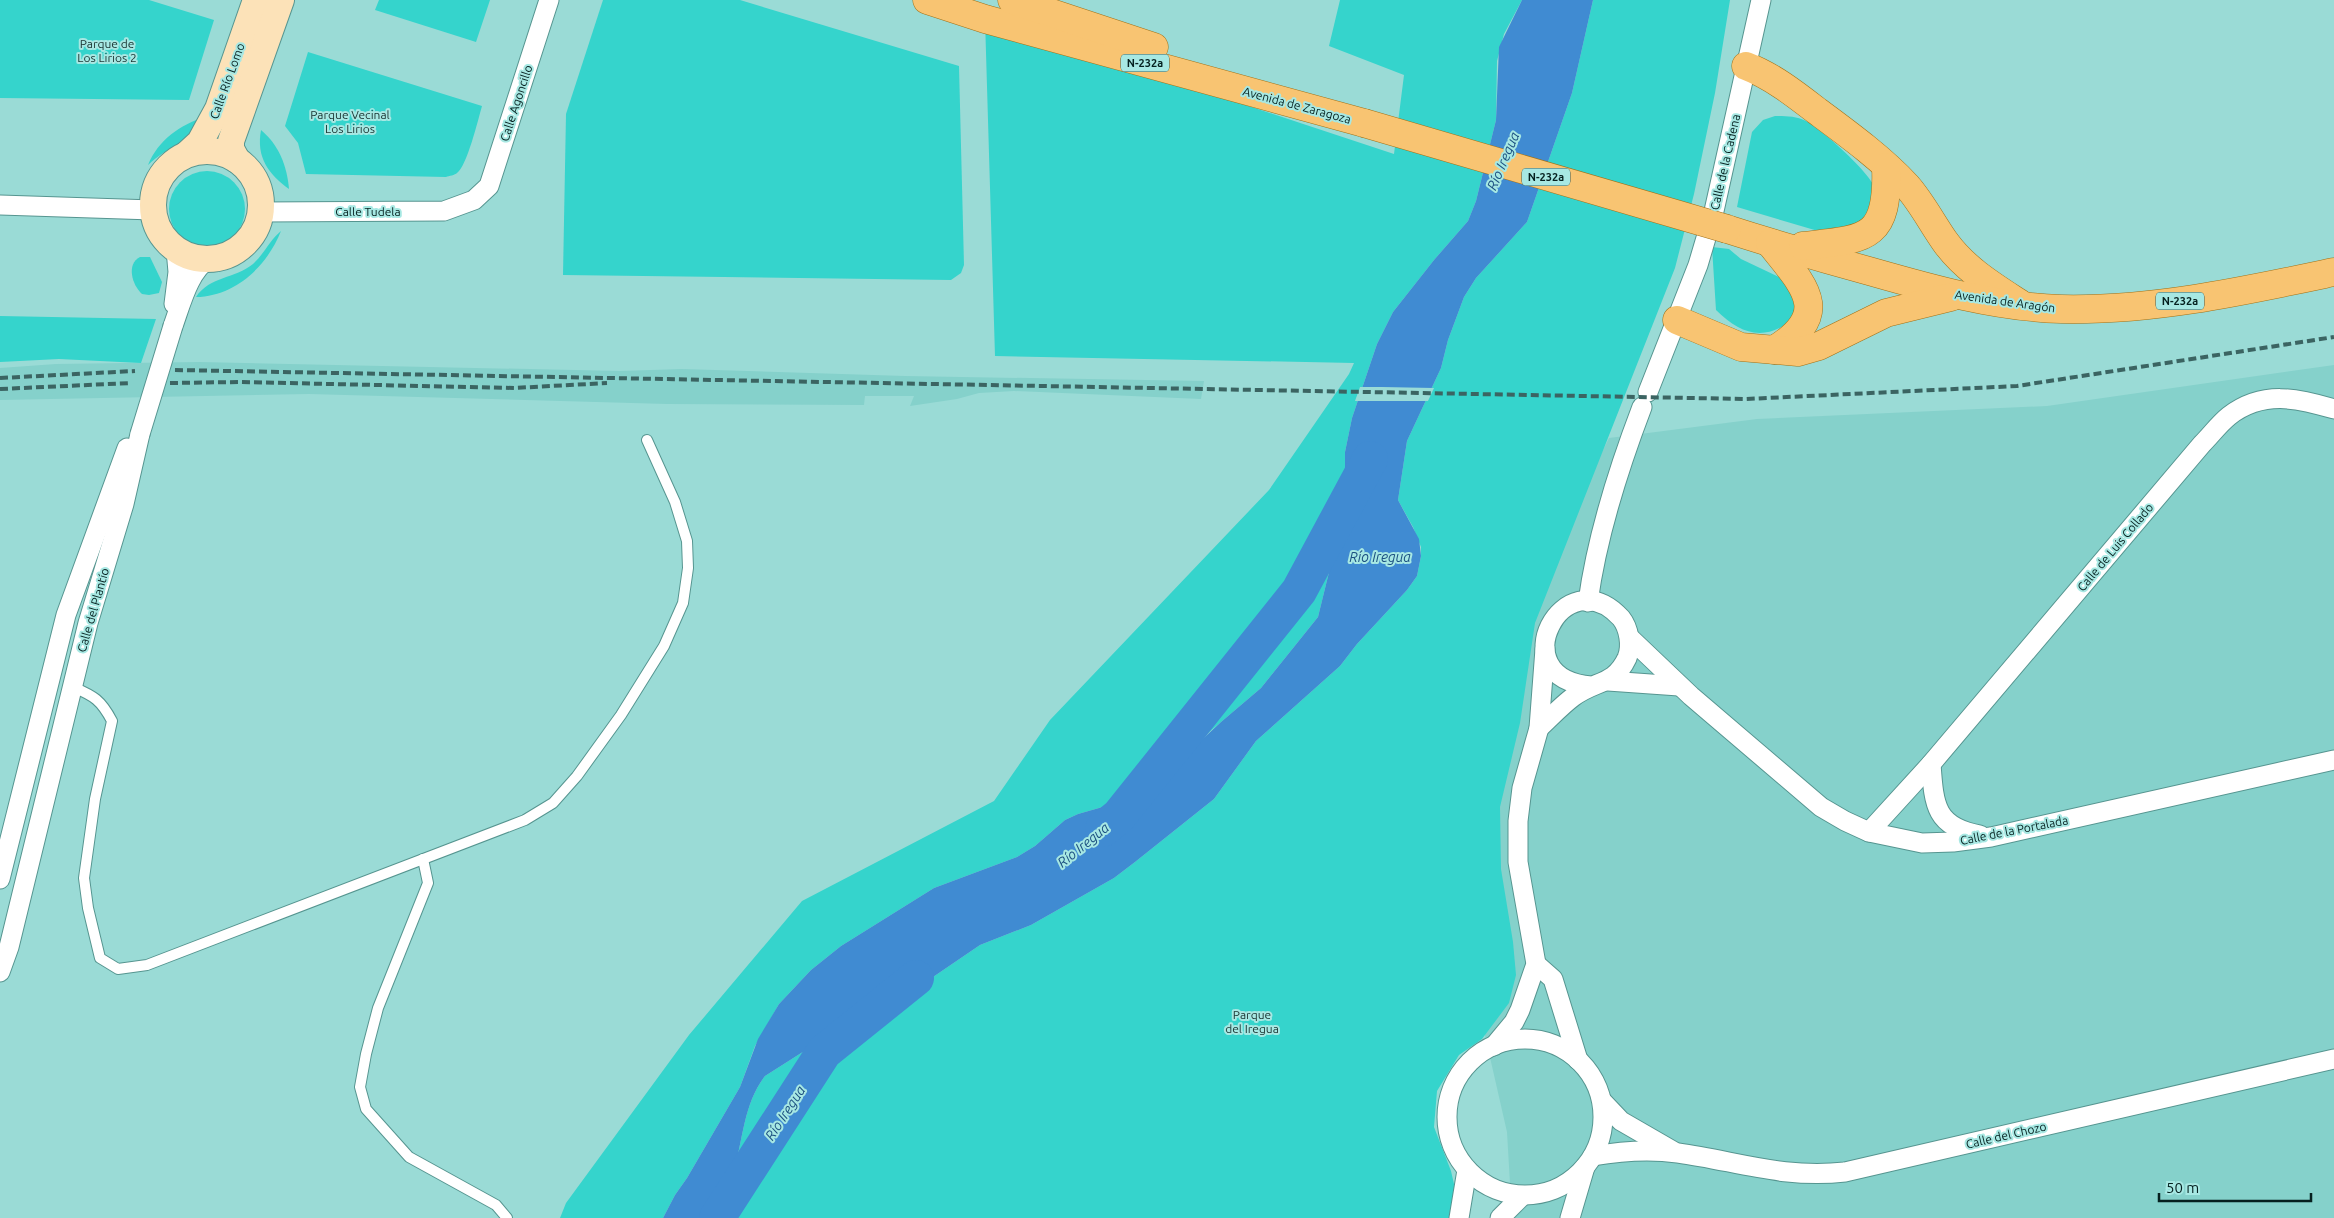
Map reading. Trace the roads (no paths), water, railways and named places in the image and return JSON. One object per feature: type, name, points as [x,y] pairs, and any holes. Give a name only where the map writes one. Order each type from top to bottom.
[{"type":"main road","name":"Calle Río Lomo","points":[[186,154],[200,142],[214,118],[256,0]]},
{"type":"main road","name":"Calle Río Lomo","points":[[237,160],[231,149],[230,141],[281,0]]},
{"type":"main road","name":"Avenida de Zaragoza","points":[[927,0],[1040,34],[1364,123]]},
{"type":"main road","name":"Avenida de Zaragoza","points":[[1012,0],[1303,96],[1364,123]]},
{"type":"main road","points":[[1746,66],[1760,71],[1790,91],[1856,140],[1909,188],[1947,244],[1961,260],[1979,276],[2025,307]]},
{"type":"main road","name":"N-232a","points":[[1364,123],[1778,245]]},
{"type":"main road","points":[[212,151],[237,160],[248,169],[256,182],[261,197],[261,212],[257,226],[249,239],[238,249],[224,256],[210,258],[186,254],[176,249],[165,238],[157,225],[153,210],[154,193],[161,177],[172,164],[186,154],[212,151]]},
{"type":"main road","points":[[1774,350],[1796,334],[1807,317],[1809,303],[1803,285],[1778,245],[1841,242],[1858,239],[1869,233],[1878,224],[1883,213],[1886,167]]},
{"type":"main road","name":"Avenida de Aragón","points":[[1778,245],[1958,296],[2025,307],[2091,309],[2160,304],[2264,287],[2334,272]]},
{"type":"main road","points":[[1677,320],[1736,346],[1752,350],[1790,352],[1806,350],[1886,313],[1958,296]]},
{"type":"street","name":"Calle Agoncillo","points":[[474,200],[489,186],[549,0]]},
{"type":"street","name":"Calle de la Cadena","points":[[1588,602],[1601,533],[1625,451],[1698,265],[1714,211],[1761,0]]},
{"type":"street","name":"Calle Tudela","points":[[261,212],[444,211],[474,200]]},
{"type":"street","points":[[0,206],[153,210]]},
{"type":"street","name":"Calle del Plantío","points":[[0,879],[66,614],[137,432],[170,325],[178,272],[176,249]]},
{"type":"street","name":"Calle del Plantío","points":[[170,325],[195,272],[210,258]]},
{"type":"street","name":"Calle de Luis Collado","points":[[1868,832],[1931,764],[2202,444],[2229,416],[2247,405],[2278,397],[2302,400],[2334,409]]},
{"type":"street","name":"Calle del Plantío","points":[[0,972],[9,947],[88,623],[124,504],[137,432]]},
{"type":"street","points":[[1494,1046],[1514,1022],[1536,964],[1518,862],[1518,821],[1522,788],[1539,728],[1546,633],[1553,618],[1565,608],[1580,602],[1597,602],[1612,610],[1624,622],[1630,638],[1628,655],[1621,670],[1600,684],[1573,697],[1539,728]]},
{"type":"street","name":"Calle de la Portalada","points":[[1630,638],[1679,686],[1821,807],[1868,832],[1922,843],[1953,842],[1991,837],[2334,760]]},
{"type":"street","points":[[1545,649],[1550,665],[1561,677],[1575,684],[1679,686]]},
{"type":"street","points":[[1931,764],[1933,795],[1942,817],[1958,830],[1991,837]]},
{"type":"street","points":[[1536,964],[1553,979],[1578,1060]]},
{"type":"street","points":[[1570,1218],[1602,1129],[1602,1101],[1593,1079],[1578,1060],[1560,1048],[1538,1040],[1516,1040],[1494,1046],[1478,1055],[1458,1076],[1449,1100],[1447,1125],[1453,1149],[1467,1170],[1483,1183],[1495,1189],[1522,1196],[1546,1193],[1567,1183],[1589,1162]]},
{"type":"street","name":"Calle del Chozo","points":[[1589,1162],[1622,1151],[1676,1153],[1800,1175],[1845,1172],[2334,1059]]},
{"type":"street","name":"Calle del Chozo","points":[[1602,1101],[1621,1121],[1676,1153]]},
{"type":"street","points":[[1460,1218],[1467,1170]]},
{"type":"street","points":[[1500,1218],[1522,1196]]},
{"type":"lane","points":[[73,687],[91,695],[103,704],[112,721],[95,799],[84,878],[88,908],[100,958],[118,969],[148,965],[525,820],[553,803],[577,776],[621,715],[664,646],[683,603],[688,568],[687,541],[675,502],[647,440]]},
{"type":"lane","points":[[423,859],[428,883],[378,1008],[366,1054],[360,1088],[366,1109],[409,1157],[496,1205],[507,1218]]},
{"type":"water","name":"Río Iregua","points":[[1522,0],[1593,0],[1572,93],[1527,222],[1476,278],[1464,297],[1448,340],[1441,368],[1407,441],[1398,500],[1419,539],[1421,556],[1417,576],[1407,590],[1357,644],[1340,666],[1256,741],[1214,799],[1135,862],[1114,878],[1031,925],[980,945],[911,992],[850,1022],[765,1076],[748,1109],[734,1171],[716,1218],[663,1218],[740,1087],[758,1039],[779,1004],[811,970],[841,946],[934,888],[1017,857],[1035,846],[1065,820],[1078,814],[1120,802],[1151,787],[1261,688],[1318,617],[1331,564],[1348,527],[1345,490],[1345,452],[1352,418],[1377,344],[1393,312],[1468,221],[1476,201],[1496,120],[1499,47]]},
{"type":"waterway","name":"Río Iregua","points":[[1103,829],[1119,816],[1299,591],[1370,459]]},
{"type":"waterway","name":"Río Iregua","points":[[717,1218],[824,1052],[916,978]]},
{"type":"railway","points":[[175,370],[1746,399],[2017,386],[2334,337]]},
{"type":"railway","points":[[0,378],[135,371]]},
{"type":"railway","points":[[170,383],[239,382],[514,388],[607,383]]},
{"type":"railway","points":[[0,389],[131,383]]},
{"type":"park label","name":"Parque de Los Lirios 2","points":[[107,50]]},
{"type":"park label","name":"Parque Vecinal Los Lirios","points":[[350,121]]},
{"type":"park label","name":"Parque del Iregua","points":[[1252,1021]]}]
